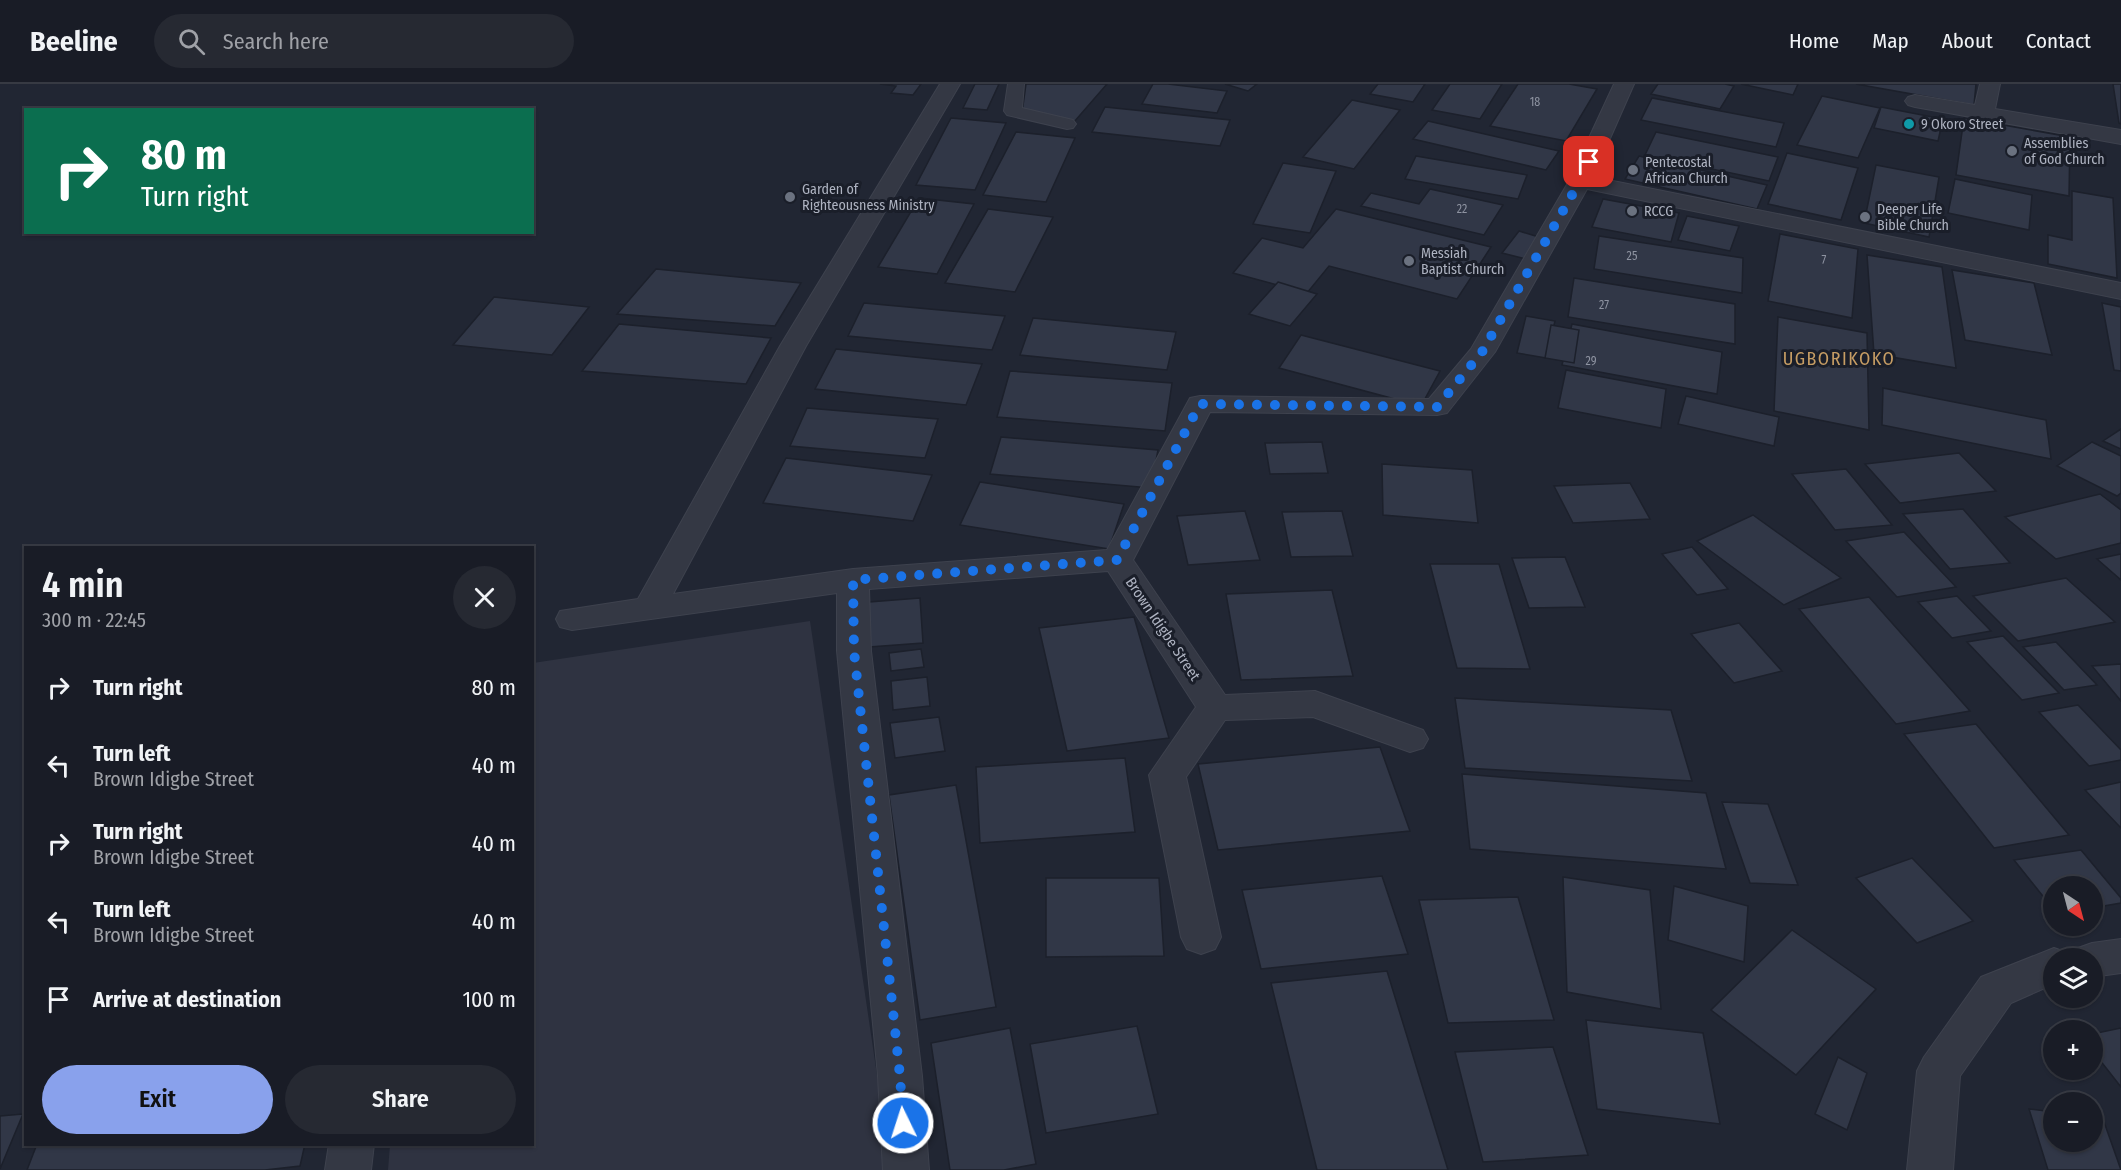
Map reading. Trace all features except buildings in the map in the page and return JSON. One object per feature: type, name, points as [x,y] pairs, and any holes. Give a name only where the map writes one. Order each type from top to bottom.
[{"type":"street","points":[[650,607],[793,346],[950,84]]},
{"type":"street","name":"Brown Idigbe Street","points":[[1215,708],[1117,560],[1200,404],[1437,407],[1482,352],[1580,181],[1624,84]]},
{"type":"street","points":[[1984,113],[1990,84]]},
{"type":"street","points":[[1915,102],[2121,137]]},
{"type":"street","points":[[1580,181],[2121,291]]},
{"type":"street","points":[[572,619],[853,580],[1117,560]]},
{"type":"street","points":[[853,580],[854,651],[900,1076],[906,1170]]},
{"type":"street","points":[[1201,938],[1167,775],[1215,708],[1315,704],[1410,739]]},
{"type":"street","points":[[2103,958],[2121,956]]},
{"type":"street","points":[[1930,1170],[1939,1071],[1996,990],[2043,970]]},
{"type":"street","points":[[348,1170],[352,1146]]},
{"type":"lane","points":[[1016,84],[1013,111],[1067,124]]},
{"type":"shaded area","points":[[810,621],[891,1170],[388,1170],[390,1146],[534,1146],[534,663]]},
{"type":"place","name":"9 Okoro Street","points":[[1909,124]]},
{"type":"place","name":"Assemblies of God Church","points":[[2012,151]]},
{"type":"place","name":"Pentecostal African Church","points":[[1633,170]]},
{"type":"place","name":"Garden of Righteousness Ministry","points":[[790,197]]},
{"type":"place","name":"RCCG","points":[[1632,211]]},
{"type":"place","name":"Deeper Life Bible Church","points":[[1865,217]]},
{"type":"place","name":"Messiah Baptist Church","points":[[1409,261]]},
{"type":"district","name":"UGBORIKOKO","points":[[1839,359]]},
{"type":"route","points":[[903,1123],[900,1076],[854,651],[853,580],[1117,560],[1200,404],[1437,407],[1482,352],[1589,162]]}]
